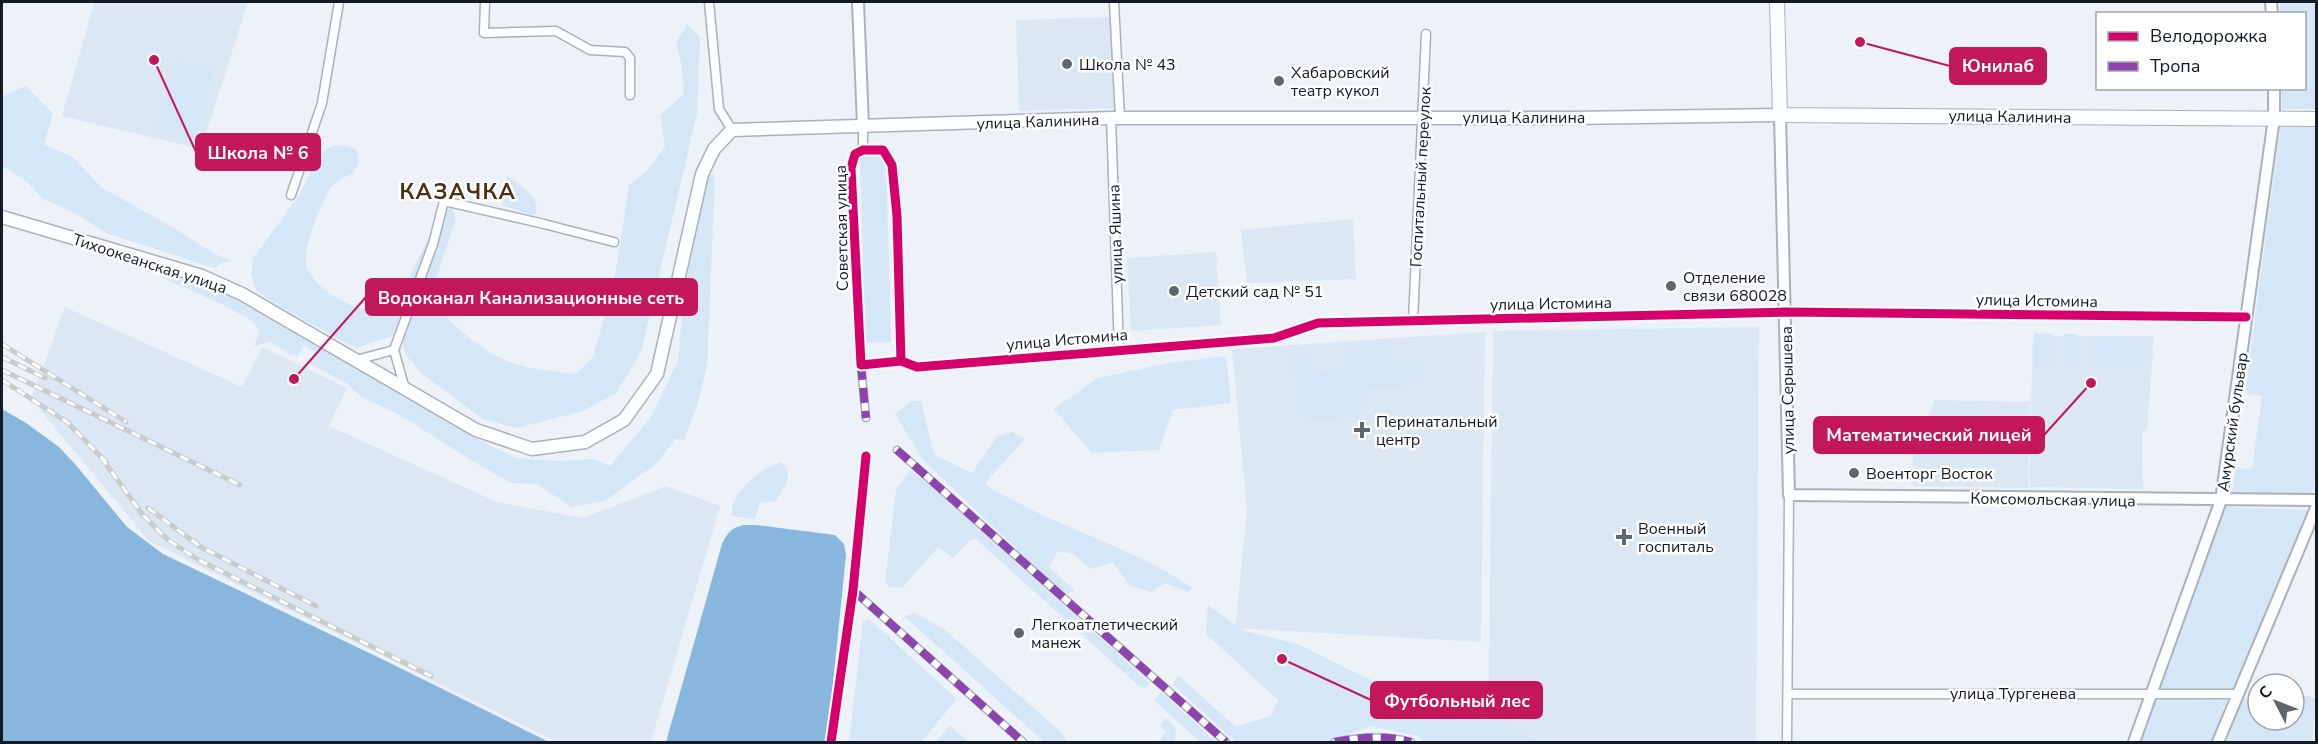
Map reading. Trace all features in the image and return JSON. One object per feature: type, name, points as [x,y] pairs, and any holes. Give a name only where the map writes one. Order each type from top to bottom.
[{"type":"main road","name":"улица Серышева","points":[[1777,2],[1780,114]]},
{"type":"main road","name":"улица Калинина","points":[[732,130],[1116,118],[1422,116],[1570,118],[1780,114],[2316,119]]},
{"type":"main road","name":"Тихоокеанская улица","points":[[2,217],[202,276],[242,294],[476,430],[532,449],[585,442],[624,420],[657,374],[702,174],[714,149],[732,130]]},
{"type":"street","points":[[291,195],[322,103],[339,2]]},
{"type":"street","points":[[485,2],[484,33],[556,31],[590,50],[625,52],[630,58],[630,95]]},
{"type":"street","points":[[709,2],[719,109],[732,130]]},
{"type":"street","name":"Советская улица","points":[[858,2],[863,150]]},
{"type":"street","name":"улица Яшина","points":[[1114,2],[1119,350]]},
{"type":"street","name":"Госпитальный переулок","points":[[1413,321],[1426,34]]},
{"type":"street","name":"Амурский бульвар","points":[[2134,742],[2221,500],[2274,118],[2274,90]]},
{"type":"street","name":"улица Серышева","points":[[1780,114],[1789,495],[1787,742]]},
{"type":"street","name":"Советская улица","points":[[861,365],[851,168],[855,154],[863,150],[883,150],[892,165],[897,216],[901,361]]},
{"type":"street","points":[[405,389],[394,350],[433,244],[444,201],[614,243]]},
{"type":"street","name":"улица Истомина","points":[[861,365],[901,361],[917,367],[1274,338],[1318,323],[1786,312],[2246,317]]},
{"type":"street","points":[[356,360],[394,350]]},
{"type":"street","points":[[861,365],[866,418]]},
{"type":"street","points":[[897,450],[1226,742]]},
{"type":"street","points":[[831,742],[853,590],[867,456]]},
{"type":"street","name":"Комсомольская улица","points":[[1789,495],[2316,500]]},
{"type":"street","points":[[2218,742],[2316,508]]},
{"type":"street","points":[[853,590],[1023,742]]},
{"type":"street","name":"улица Тургенева","points":[[1789,694],[2238,694]]},
{"type":"street","points":[[1335,742],[1356,738],[1399,739],[1411,742]]},
{"type":"shaded area","points":[[248,2],[201,149],[62,116],[94,3]]},
{"type":"shaded area","points":[[2280,2],[2316,2],[2316,109],[2282,109],[2282,90],[2306,90],[2306,12],[2280,12]]},
{"type":"shaded area","name":"Школа № 43","points":[[1115,17],[1118,108],[1019,111],[1016,20]]},
{"type":"shaded area","points":[[687,24],[700,37],[697,114],[641,352],[616,393],[583,411],[517,428],[483,419],[422,374],[406,355],[400,334],[355,348],[274,303],[256,290],[251,274],[253,258],[298,197],[320,155],[336,145],[348,146],[357,150],[359,163],[352,174],[334,184],[330,189],[307,248],[306,264],[309,272],[323,288],[342,301],[362,309],[378,309],[398,301],[439,216],[451,207],[456,219],[432,292],[434,316],[446,316],[478,344],[505,360],[530,368],[576,374],[593,357],[611,294],[629,185],[648,170],[665,146],[660,115],[684,94],[682,67],[676,43]]},
{"type":"shaded area","points":[[175,60],[214,70],[196,141],[156,130]]},
{"type":"shaded area","points":[[26,86],[53,113],[44,145],[73,157],[101,187],[215,254],[232,261],[221,263],[214,268],[106,233],[75,213],[43,199],[27,182],[7,168],[2,168],[2,97]]},
{"type":"shaded area","points":[[2281,124],[2316,126],[2316,472],[2312,493],[2232,494],[2235,468],[2252,469],[2262,396],[2245,393]]},
{"type":"shaded area","points":[[886,155],[891,342],[865,343],[860,156]]},
{"type":"shaded area","points":[[708,174],[715,176],[707,365],[697,406],[684,440],[675,439],[656,464],[605,501],[571,507],[537,484],[511,483],[400,415],[363,398],[346,383],[308,363],[316,353],[304,345],[298,356],[289,354],[271,342],[254,346],[260,333],[254,322],[224,305],[163,278],[156,270],[180,274],[218,289],[316,346],[388,383],[481,441],[516,458],[556,461],[593,459],[610,466],[651,417],[678,361],[684,290]]},
{"type":"shaded area","points":[[507,176],[524,188],[533,198],[537,209],[535,216],[502,205]]},
{"type":"shaded area","points":[[1353,219],[1356,279],[1247,283],[1241,230]]},
{"type":"shaded area","name":"Детский сад № 51","points":[[1216,252],[1221,325],[1131,331],[1127,258]]},
{"type":"shaded area","points":[[65,307],[242,387],[262,347],[347,388],[329,426],[497,502],[583,518],[666,486],[720,506],[651,742],[557,742],[149,541],[31,399]]},
{"type":"shaded area","name":"Военный госпиталь","points":[[1759,327],[1756,742],[1488,742],[1493,331]]},
{"type":"shaded area","name":"Перинатальный центр","points":[[1485,332],[1481,642],[1235,628],[1247,511],[1232,349]]},
{"type":"shaded area","points":[[2035,333],[2053,334],[2053,365],[2034,365]]},
{"type":"shaded area","points":[[2064,334],[2077,334],[2077,365],[2064,365]]},
{"type":"shaded area","points":[[2033,336],[2154,336],[2147,429],[2142,433],[2143,489],[2029,487]]},
{"type":"shaded area","points":[[2094,337],[2146,338],[2146,361],[2118,361],[2143,362],[2143,367],[2093,366]]},
{"type":"shaded area","points":[[1388,343],[1391,361],[1420,361],[1421,377],[1401,387],[1369,387],[1358,415],[1325,421],[1304,417],[1300,408],[1292,354],[1307,352],[1310,373],[1347,369],[1348,346]]},
{"type":"shaded area","points":[[1226,356],[1231,403],[1173,410],[1159,450],[1092,453],[1054,409],[1097,378],[1170,363]]},
{"type":"shaded area","points":[[1934,400],[2030,402],[2028,488],[1912,486],[1913,457]]},
{"type":"shaded area","points":[[911,401],[921,401],[932,448],[937,456],[972,473],[997,436],[1012,432],[1025,439],[985,483],[991,489],[1036,512],[1136,556],[1193,588],[1188,592],[1165,583],[1151,592],[1129,585],[1113,562],[1091,569],[1073,554],[1058,551],[1049,567],[1075,591],[1065,595],[923,460],[895,414]]},
{"type":"shaded area","points":[[781,462],[788,472],[788,477],[775,501],[760,503],[755,519],[732,516],[733,504],[747,483],[761,472]]},
{"type":"shaded area","points":[[910,470],[1145,678],[1149,684],[1146,688],[1139,686],[976,539],[970,540],[953,558],[938,547],[903,587],[890,588],[885,582],[896,489]]},
{"type":"shaded area","points":[[2224,507],[2310,510],[2235,690],[2159,689]]},
{"type":"shaded area","points":[[1208,605],[1244,631],[1298,644],[1360,675],[1443,710],[1513,727],[1540,742],[1425,742],[1417,736],[1372,726],[1330,742],[1236,742],[1173,685],[1178,675],[1236,727],[1270,716],[1278,700],[1206,634]]},
{"type":"shaded area","points":[[915,613],[945,630],[1061,732],[1068,742],[1044,742],[904,616]]},
{"type":"shaded area","points":[[869,619],[957,699],[921,742],[849,742],[863,621]]},
{"type":"shaded area","points":[[1161,692],[1216,742],[1200,742],[1154,700]]},
{"type":"shaded area","points":[[2306,696],[2316,700],[2312,742],[2227,742],[2240,699],[2246,699],[2246,732],[2306,732]]},
{"type":"shaded area","points":[[2155,698],[2227,700],[2211,742],[2138,742]]},
{"type":"shaded area","points":[[1166,718],[1176,728],[1175,742],[1158,742],[1166,732],[1159,726]]},
{"type":"shaded area","points":[[950,726],[969,742],[935,742]]},
{"type":"water","points":[[2,409],[59,447],[127,527],[163,554],[549,742],[2,742]]},
{"type":"water","points":[[744,525],[835,535],[844,544],[846,555],[827,742],[666,742],[722,544],[730,531]]},
{"type":"railway","points":[[2,344],[126,422]]},
{"type":"railway","points":[[2,357],[45,378]]},
{"type":"railway","points":[[2,370],[240,485]]},
{"type":"railway","points":[[2,380],[67,422],[106,462]]},
{"type":"railway","points":[[101,457],[142,514],[168,540],[199,560],[431,676]]},
{"type":"railway","points":[[148,508],[201,547],[316,606]]},
{"type":"marked path","points":[[861,365],[866,418]]},
{"type":"marked path","points":[[897,450],[1226,742]]},
{"type":"marked path","points":[[853,590],[1023,742]]},
{"type":"marked path","points":[[1335,742],[1373,738],[1393,738],[1411,742]]},
{"type":"cycle path","points":[[901,361],[897,216],[892,165],[883,150],[863,150],[855,154],[851,168],[861,365],[901,361],[917,367],[1274,338],[1318,323],[1786,312],[2246,317]]},
{"type":"cycle path","points":[[831,742],[853,590],[866,456]]},
{"type":"place","name":"Юнилаб","points":[[1860,42]]},
{"type":"place","name":"Школа № 6","points":[[154,60]]},
{"type":"place","name":"Школа № 43","points":[[1067,64]]},
{"type":"place","name":"Хабаровский театр кукол","points":[[1279,81]]},
{"type":"place","name":"Отделение связи 680028","points":[[1671,286]]},
{"type":"place","name":"Детский сад № 51","points":[[1174,291]]},
{"type":"place","name":"Водоканал Канализационные сеть","points":[[294,379]]},
{"type":"place","name":"Математический лицей","points":[[2091,383]]},
{"type":"place","name":"Перинатальный центр","points":[[1362,430]]},
{"type":"place","name":"Военторг Восток","points":[[1854,473]]},
{"type":"place","name":"Военный госпиталь","points":[[1624,537]]},
{"type":"place","name":"Легкоатлетический манеж","points":[[1019,633]]},
{"type":"place","name":"Футбольный лес","points":[[1282,659]]},
{"type":"district","name":"КАЗАЧКА","points":[[458,191]]}]
